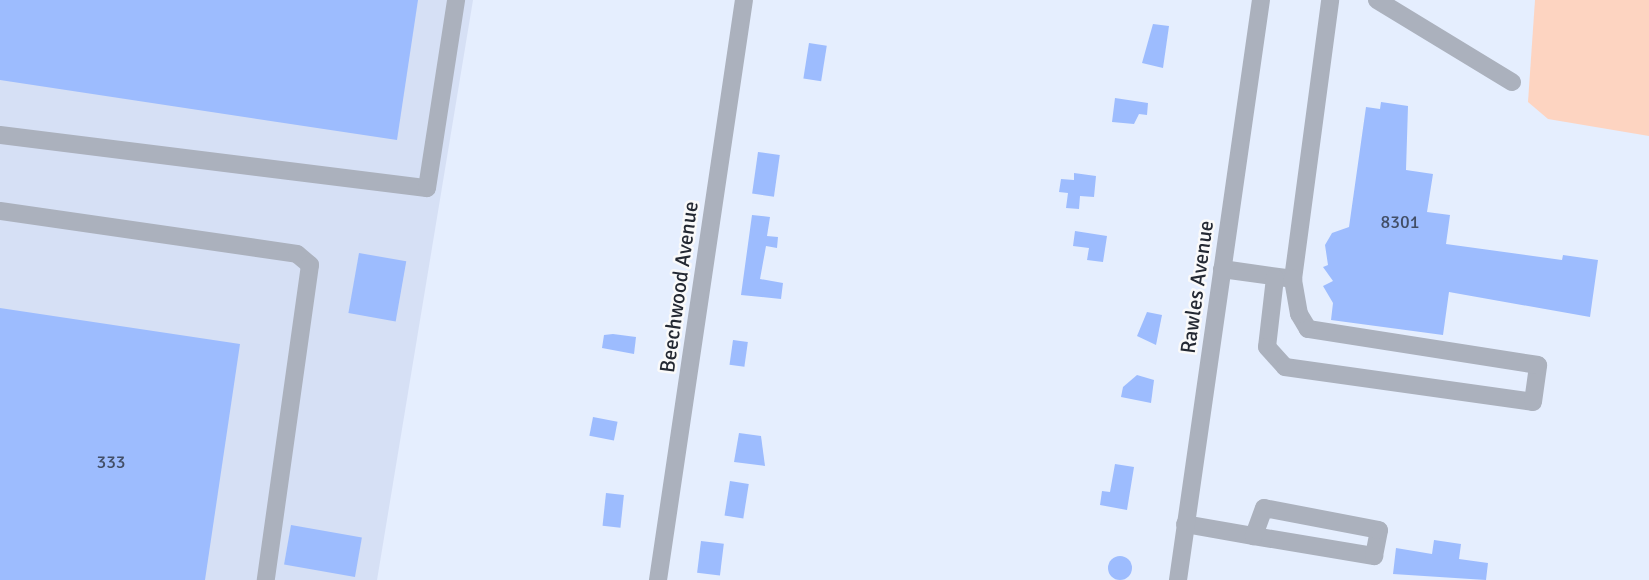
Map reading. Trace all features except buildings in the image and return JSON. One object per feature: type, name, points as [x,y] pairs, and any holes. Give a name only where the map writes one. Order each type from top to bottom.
[{"type":"street","points":[[0,135],[427,188],[456,0]]},
{"type":"street","name":"Beechwood Avenue","points":[[658,580],[744,0]]},
{"type":"street","name":"Rawles Avenue","points":[[1178,580],[1261,0]]},
{"type":"street","points":[[1284,279],[1308,329],[1538,365],[1533,402],[1285,368],[1267,347],[1284,279],[1331,0]]},
{"type":"street","points":[[1377,0],[1512,82]]},
{"type":"street","points":[[0,211],[298,254],[310,265],[266,580]]},
{"type":"street","points":[[1222,269],[1284,279]]},
{"type":"street","points":[[1185,524],[1254,536],[1374,556],[1379,530],[1264,508],[1254,536]]},
{"type":"shaded area","points":[[0,0],[473,0],[377,580],[0,580]]},
{"type":"shaded area","points":[[1535,0],[1649,0],[1649,136],[1548,119],[1528,102]]}]
